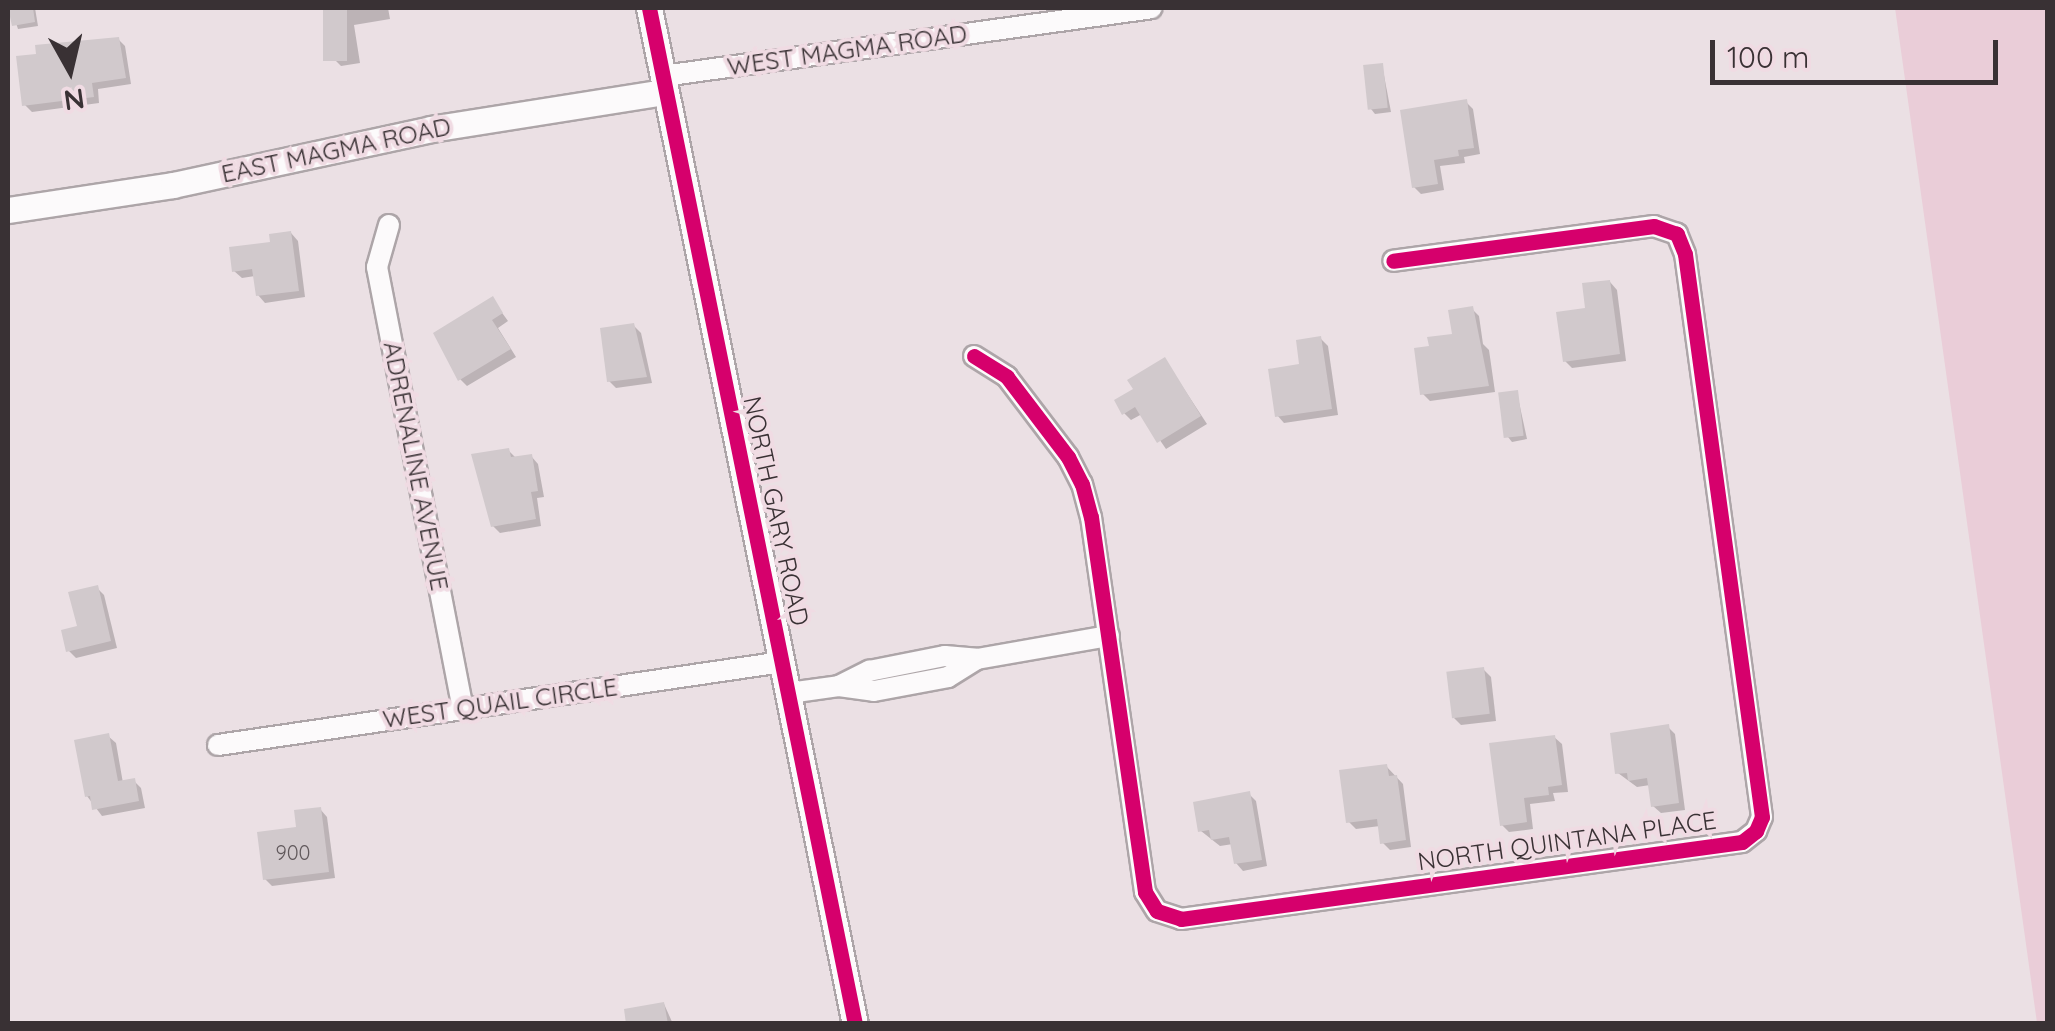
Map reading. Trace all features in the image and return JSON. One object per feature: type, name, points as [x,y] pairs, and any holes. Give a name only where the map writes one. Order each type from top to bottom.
[{"type":"street","name":"NORTH GARY ROAD","points":[[650,8],[855,1024]]},
{"type":"street","name":"WEST MAGMA ROAD","points":[[664,84],[1151,8]]},
{"type":"street","name":"EAST MAGMA ROAD","points":[[8,210],[173,184],[664,84]]},
{"type":"street","name":"ADRENALINE AVENUE","points":[[389,225],[377,266],[463,708]]},
{"type":"street","name":"NORTH QUINTANA PLACE","points":[[974,356],[1007,377],[1068,457],[1082,484],[1109,636],[1145,892],[1156,911],[1181,919],[1742,842],[1756,831],[1762,817],[1685,254],[1677,234],[1654,226],[1392,261]]},
{"type":"street","points":[[789,693],[839,686],[868,672],[945,656],[978,659],[1109,636]]},
{"type":"street","name":"WEST QUAIL CIRCLE","points":[[218,744],[782,662]]},
{"type":"shaded area","points":[[1895,8],[2047,8],[2047,1023],[2037,1023]]},
{"type":"building","points":[[8,8],[33,8],[35,22],[12,26]]},
{"type":"building","points":[[323,8],[347,8],[347,61],[323,61]]},
{"type":"building","points":[[119,37],[126,78],[92,83],[94,97],[22,106],[16,56],[36,54],[35,45]]},
{"type":"building","points":[[1383,63],[1388,108],[1368,110],[1363,65]]},
{"type":"building","points":[[1467,99],[1474,148],[1458,150],[1459,156],[1434,160],[1438,184],[1412,188],[1400,110]]},
{"type":"building","points":[[291,231],[299,291],[256,296],[252,269],[232,272],[229,247],[270,242],[269,234]]},
{"type":"building","points":[[1610,280],[1620,354],[1563,362],[1556,312],[1585,308],[1582,283]]},
{"type":"building","points":[[493,296],[503,313],[492,320],[511,349],[458,381],[433,333]]},
{"type":"building","points":[[1473,306],[1489,386],[1420,395],[1414,348],[1429,346],[1427,337],[1452,334],[1448,310]]},
{"type":"building","points":[[634,323],[647,377],[607,382],[600,328]]},
{"type":"building","points":[[1321,336],[1332,409],[1275,417],[1268,369],[1299,364],[1296,340]]},
{"type":"building","points":[[1165,357],[1201,416],[1157,443],[1135,407],[1122,415],[1114,400],[1133,389],[1127,380]]},
{"type":"building","points":[[1518,390],[1524,436],[1504,438],[1498,392]]},
{"type":"building","points":[[509,448],[511,457],[532,454],[538,491],[531,492],[536,519],[491,527],[471,454]]},
{"type":"building","points":[[98,585],[111,641],[66,652],[61,630],[77,626],[68,592]]},
{"type":"building","points":[[1484,667],[1490,714],[1452,718],[1446,672]]},
{"type":"building","points":[[1669,724],[1679,803],[1651,807],[1647,778],[1628,781],[1627,773],[1615,774],[1610,733]]},
{"type":"building","points":[[109,733],[118,781],[135,778],[139,801],[92,810],[90,796],[85,797],[74,740]]},
{"type":"building","points":[[1555,735],[1562,785],[1548,787],[1549,795],[1524,798],[1527,822],[1500,826],[1489,743]]},
{"type":"building","points":[[1387,764],[1389,776],[1397,775],[1406,840],[1380,844],[1377,819],[1346,823],[1339,770]]},
{"type":"building","points":[[1250,791],[1262,860],[1234,864],[1229,837],[1211,840],[1209,830],[1198,832],[1193,802]]},
{"type":"building","points":[[321,807],[329,872],[263,880],[257,832],[296,827],[294,810]]},
{"type":"building","points":[[664,1002],[668,1024],[626,1024],[624,1009]]},
{"type":"cycle path","points":[[649,8],[855,1024]]},
{"type":"cycle path","points":[[974,356],[1007,377],[1068,457],[1082,484],[1091,517],[1145,892],[1157,911],[1181,919],[1742,842],[1756,831],[1762,817],[1685,254],[1677,234],[1654,226],[1393,261]]}]
